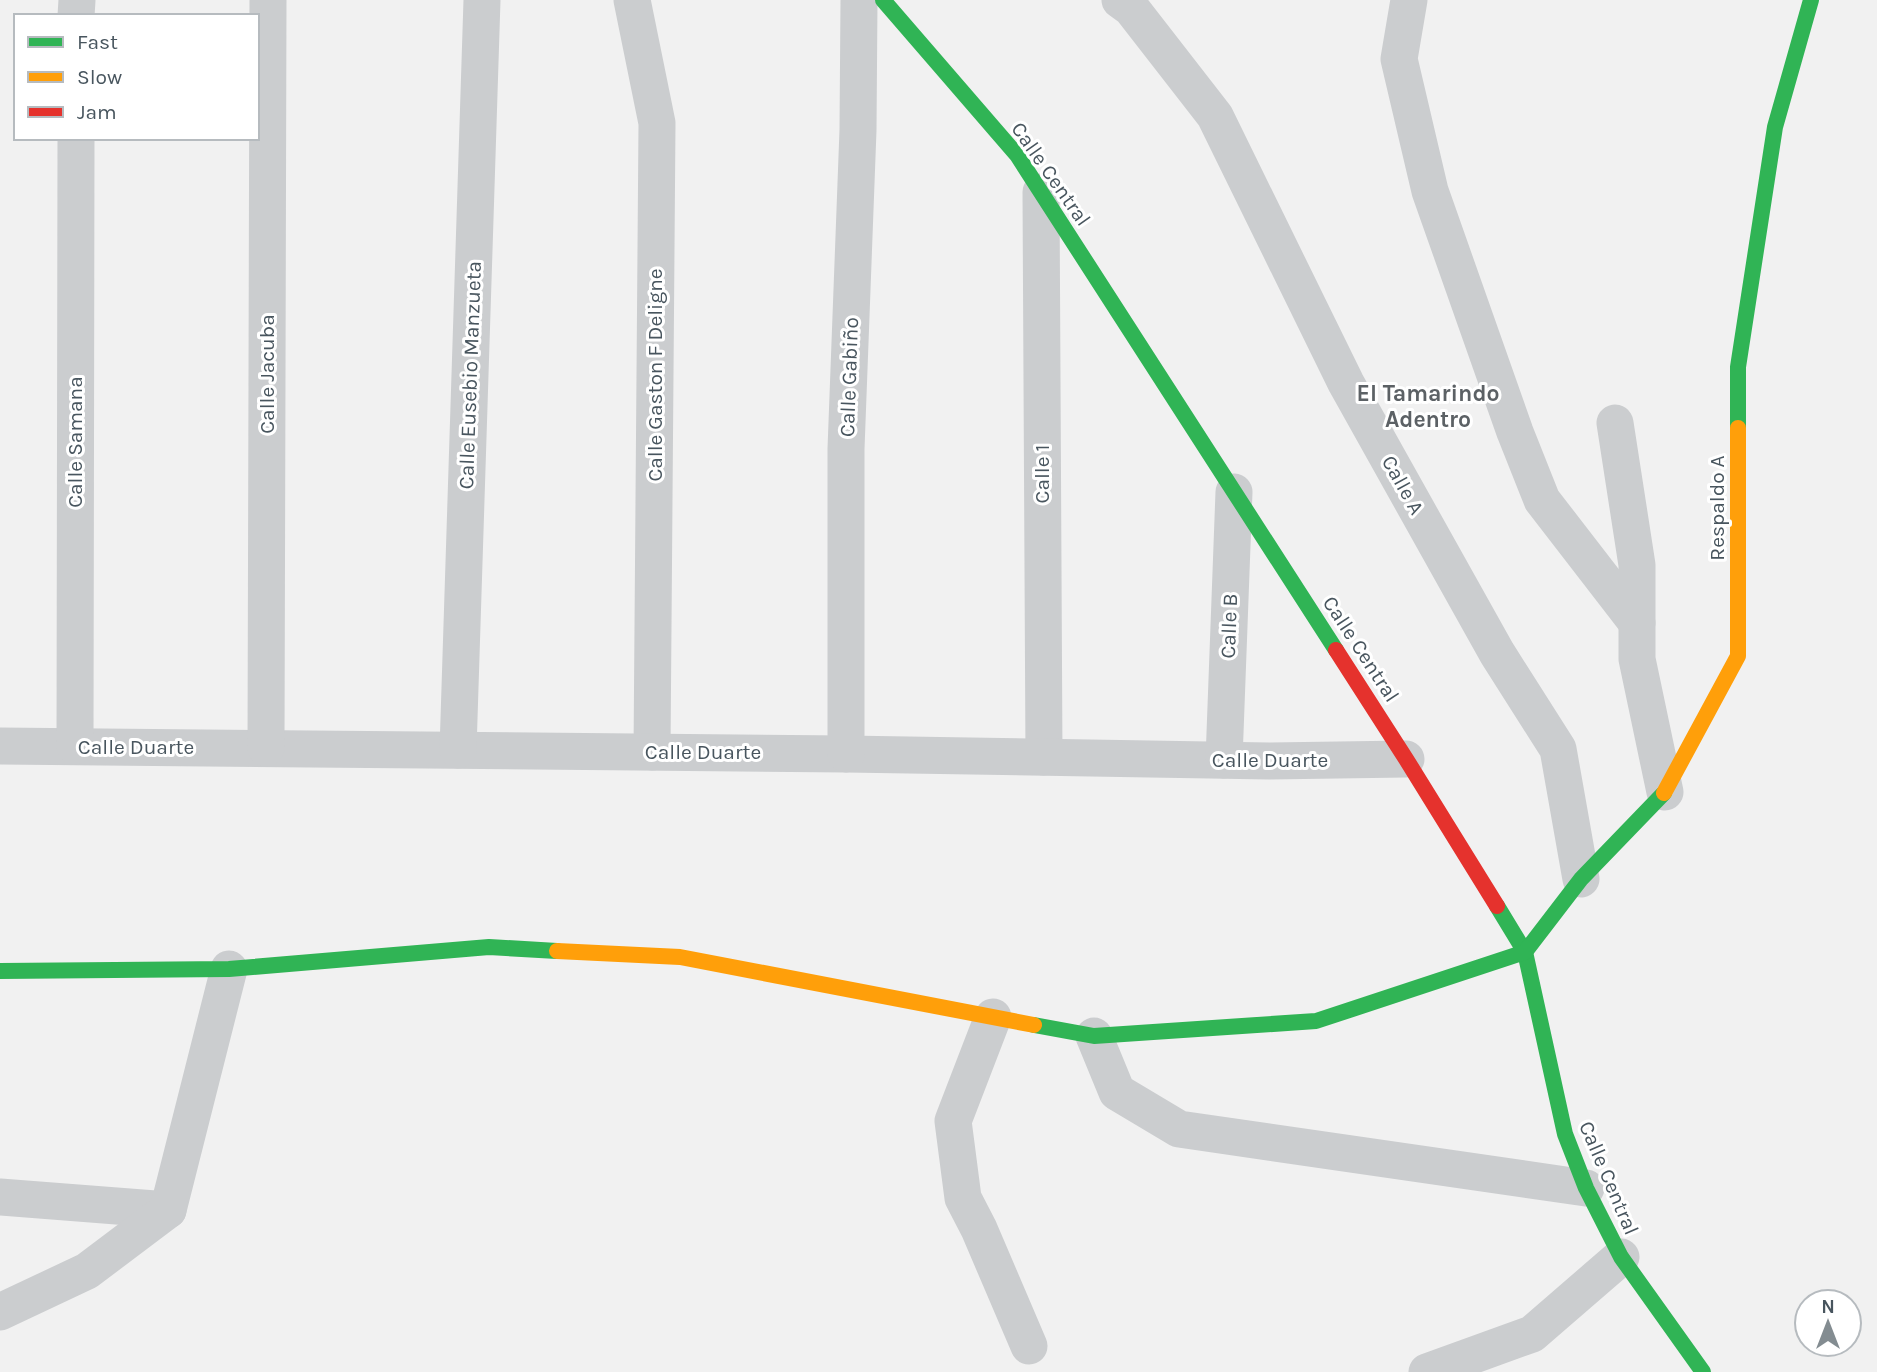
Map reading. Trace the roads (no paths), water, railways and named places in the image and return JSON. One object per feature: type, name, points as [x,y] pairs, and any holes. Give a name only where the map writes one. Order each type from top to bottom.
[{"type":"street","name":"Calle Jacuba","points":[[266,748],[268,0]]},
{"type":"street","name":"Calle Eusebio Manzueta","points":[[458,750],[482,0]]},
{"type":"street","name":"Calle Gaston F Deligne","points":[[632,0],[657,123],[652,752]]},
{"type":"street","name":"Calle Gabiño","points":[[846,754],[846,449],[857,144],[859,0]]},
{"type":"street","name":"Calle Central","points":[[883,0],[1017,155],[1406,759],[1525,952],[1565,1134],[1586,1188],[1621,1257],[1703,1372]]},
{"type":"street","name":"Calle A","points":[[1120,0],[1132,8],[1215,116],[1346,383],[1497,653],[1558,749],[1581,879]]},
{"type":"street","points":[[1409,0],[1399,60],[1430,191],[1515,432],[1542,500],[1637,623]]},
{"type":"street","name":"Respaldo A","points":[[1525,952],[1581,879],[1665,792],[1738,656],[1738,367],[1775,127],[1811,0]]},
{"type":"street","name":"Calle Samana","points":[[75,746],[76,140]]},
{"type":"street","name":"Calle 1","points":[[1041,192],[1044,757]]},
{"type":"street","points":[[1615,423],[1637,565],[1637,659],[1665,792]]},
{"type":"street","name":"Calle B","points":[[1224,760],[1234,492]]},
{"type":"street","name":"Calle Duarte","points":[[0,746],[1224,760],[1406,759]]},
{"type":"street","points":[[0,971],[229,969],[489,947],[680,957],[1094,1036],[1316,1021],[1525,952]]},
{"type":"street","points":[[0,1312],[87,1271],[168,1210],[229,969]]},
{"type":"street","points":[[992,1017],[953,1121],[963,1198],[1029,1346]]},
{"type":"street","points":[[1094,1036],[1117,1092],[1179,1129],[1586,1188]]},
{"type":"street","points":[[0,1197],[168,1210]]},
{"type":"street","points":[[1427,1372],[1532,1334],[1621,1257]]},
{"type":"district","name":"El Tamarindo Adentro","points":[[1428,406]]}]
